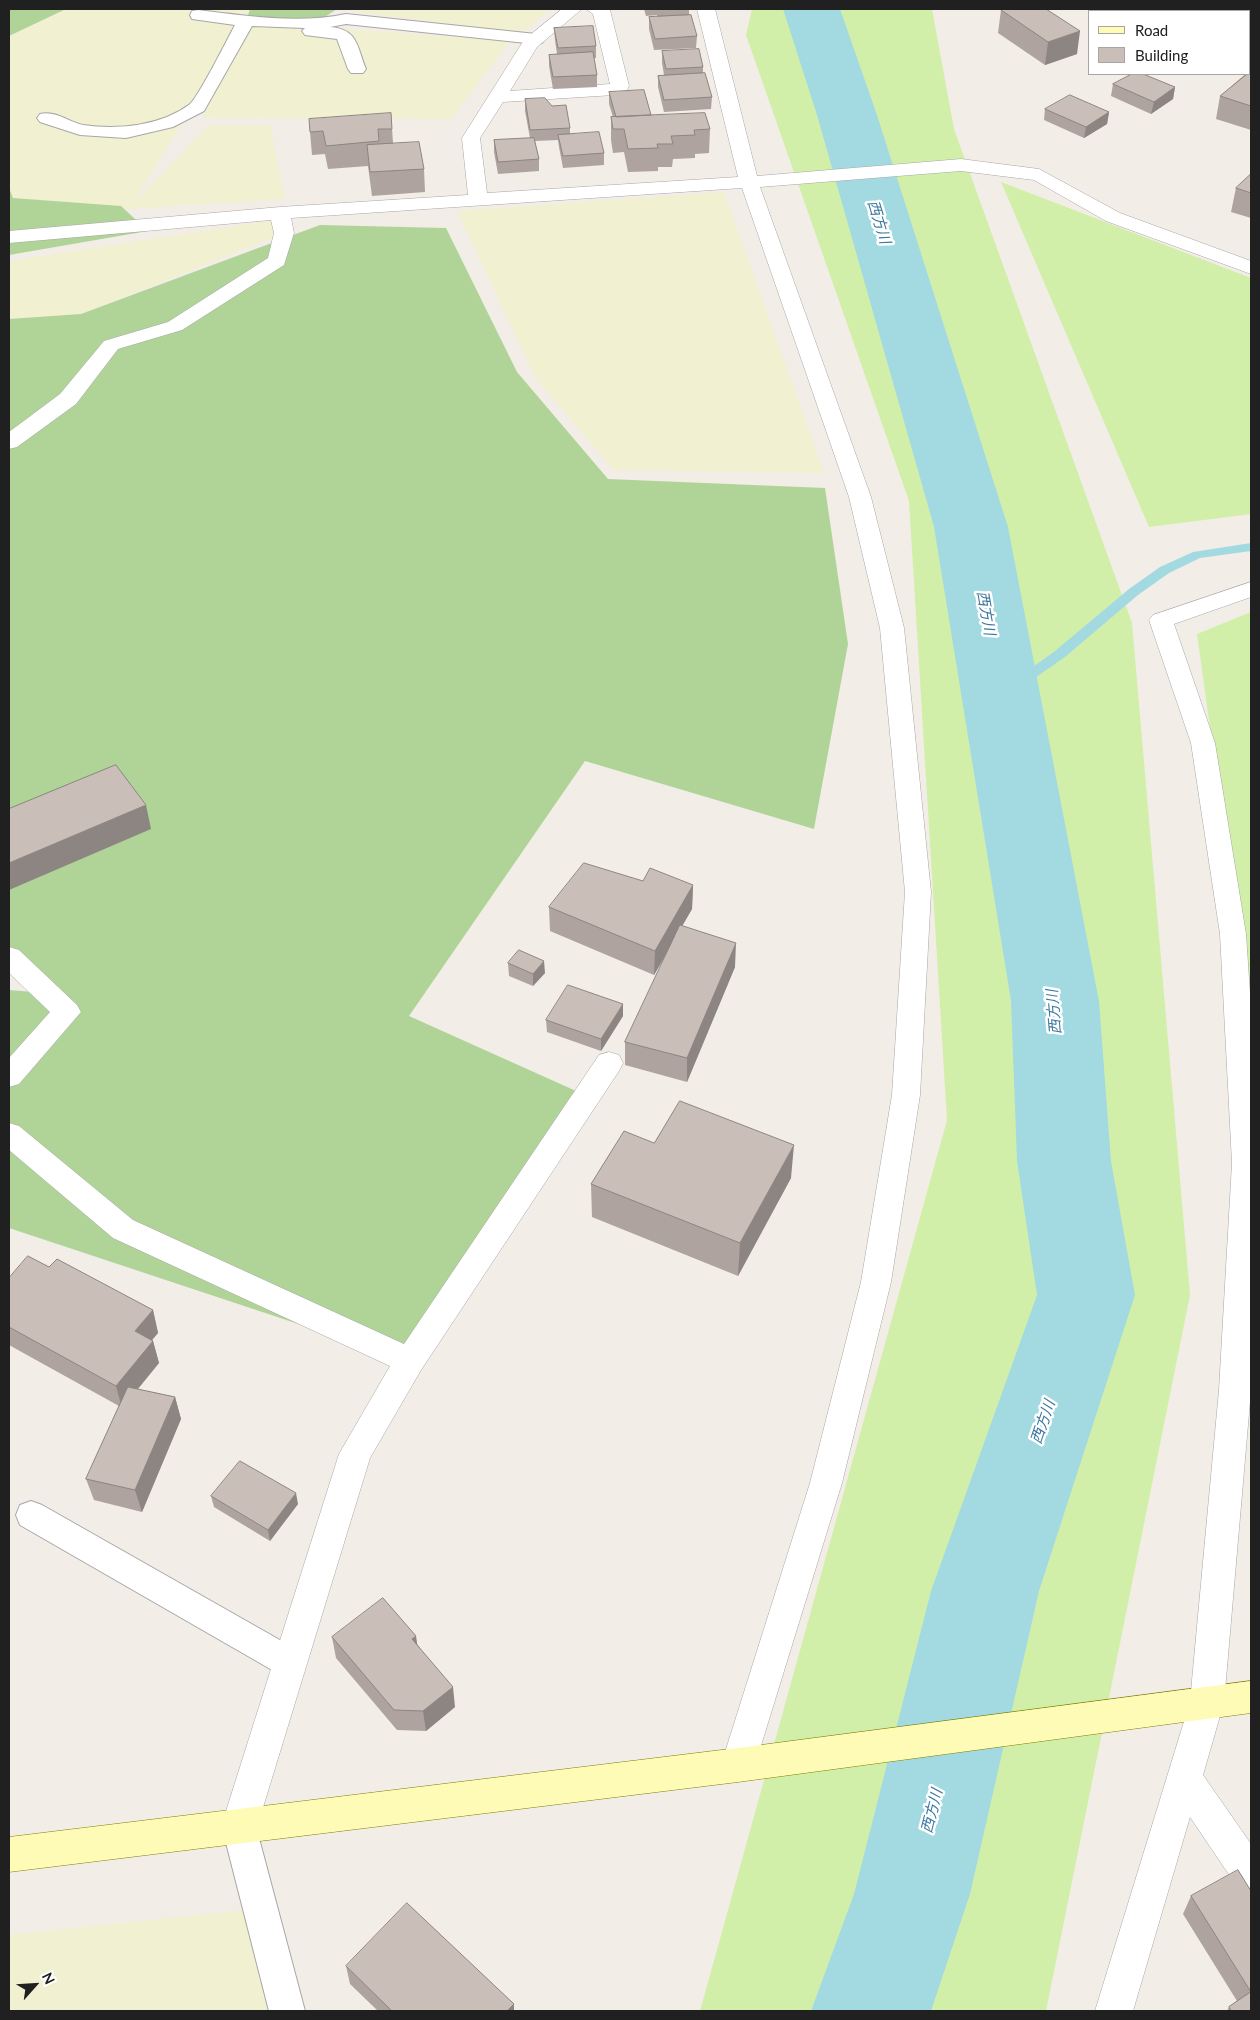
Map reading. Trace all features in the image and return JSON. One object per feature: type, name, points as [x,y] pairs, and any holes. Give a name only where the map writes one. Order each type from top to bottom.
[{"type":"street","points":[[478,200],[471,138],[530,44],[573,9]]},
{"type":"street","points":[[497,97],[614,89],[620,86],[600,10],[596,9]]},
{"type":"street","points":[[706,9],[756,182],[860,497],[892,628],[918,892],[906,1095],[876,1282],[826,1483],[738,1765]]},
{"type":"street","points":[[9,236],[280,213],[756,182],[961,165],[1039,175],[1113,217],[1251,268]]},
{"type":"street","points":[[9,442],[68,399],[111,345],[175,326],[277,261],[284,233],[280,213]]},
{"type":"street","points":[[1114,2011],[1207,1702],[1235,1390],[1247,1163],[1233,934],[1203,743],[1161,620],[1251,590]]},
{"type":"street","points":[[9,957],[67,1012],[9,1076]]},
{"type":"street","points":[[238,1827],[355,1454],[410,1361],[609,1063]]},
{"type":"street","points":[[9,1134],[123,1229],[410,1361]]},
{"type":"street","points":[[9,1856],[779,1760],[1251,1697]]},
{"type":"street","points":[[1185,1779],[1251,1875]]},
{"type":"lane","points":[[198,15],[246,21],[327,23],[346,19],[462,29],[536,39]]},
{"type":"lane","points":[[46,118],[80,130],[126,133],[167,123],[198,107],[246,21]]},
{"type":"lane","points":[[266,21],[271,27],[337,33],[344,36],[357,69]]},
{"type":"lane","points":[[31,1516],[290,1663]]},
{"type":"lane","points":[[238,1827],[287,2011]]},
{"type":"green space","points":[[9,9],[66,9],[9,36]]},
{"type":"green space","points":[[66,9],[253,9],[131,206],[209,125],[270,125],[285,199],[129,209],[13,198],[9,188],[9,36]]},
{"type":"green space","points":[[250,9],[337,9],[317,22],[247,18]]},
{"type":"green space","points":[[334,9],[550,9],[522,33]]},
{"type":"green space","points":[[752,9],[932,9],[954,129],[1132,623],[1190,1295],[1046,2011],[700,2011],[947,1120],[909,501],[746,35]]},
{"type":"green space","points":[[253,22],[510,41],[451,119],[202,118]]},
{"type":"green space","points":[[1001,182],[1251,278],[1251,514],[1149,527]]},
{"type":"green space","points":[[9,188],[13,198],[121,206],[148,231],[9,255]]},
{"type":"green space","points":[[724,192],[824,473],[614,470],[535,377],[457,211]]},
{"type":"green space","points":[[274,220],[284,233],[81,314],[9,319],[9,261]]},
{"type":"green space","points":[[320,225],[446,228],[517,372],[608,479],[825,488],[848,644],[814,829],[585,761],[409,1016],[585,1095],[410,1361],[9,1228],[9,990],[47,993],[9,957],[9,319],[81,314]]},
{"type":"green space","points":[[1251,612],[1251,1023],[1197,634]]},
{"type":"green space","points":[[246,1910],[286,2011],[9,2011],[9,1935]]},
{"type":"building","points":[[1046,9],[1080,31],[1048,42],[1001,10]]},
{"type":"building","points":[[1215,9],[1219,10],[1182,10]]},
{"type":"building","points":[[691,15],[697,36],[655,39],[649,17]]},
{"type":"building","points":[[593,26],[596,46],[558,48],[554,28]]},
{"type":"building","points":[[699,49],[703,67],[666,69],[662,51]]},
{"type":"building","points":[[593,52],[597,75],[553,77],[549,55]]},
{"type":"building","points":[[1250,71],[1251,106],[1220,96],[1246,75],[1250,75]]},
{"type":"building","points":[[705,73],[712,97],[664,100],[658,76]]},
{"type":"building","points":[[1130,75],[1145,75],[1175,87],[1154,102],[1113,84]]},
{"type":"building","points":[[644,90],[651,115],[616,117],[609,92]]},
{"type":"building","points":[[1070,95],[1109,112],[1086,127],[1045,109]]},
{"type":"building","points":[[545,98],[552,106],[566,105],[570,128],[530,130],[525,99]]},
{"type":"building","points":[[391,113],[392,129],[378,129],[379,141],[326,146],[323,131],[310,132],[309,119]]},
{"type":"building","points":[[705,113],[710,129],[694,130],[695,135],[671,136],[673,144],[657,144],[658,148],[628,149],[624,129],[613,129],[611,117]]},
{"type":"building","points":[[599,132],[604,153],[563,156],[558,135]]},
{"type":"building","points":[[534,138],[539,159],[498,162],[494,140]]},
{"type":"building","points":[[419,142],[424,169],[370,172],[367,145]]},
{"type":"building","points":[[1251,174],[1251,193],[1236,188]]},
{"type":"building","points":[[116,765],[146,805],[9,863],[9,809]]},
{"type":"building","points":[[584,863],[643,881],[650,868],[693,885],[655,951],[549,907]]},
{"type":"building","points":[[680,925],[736,943],[687,1058],[625,1042]]},
{"type":"building","points":[[519,950],[544,961],[533,974],[508,963]]},
{"type":"building","points":[[568,985],[623,1004],[601,1039],[546,1020]]},
{"type":"building","points":[[680,1101],[794,1145],[740,1243],[591,1184],[624,1131],[654,1143]]},
{"type":"building","points":[[28,1256],[49,1267],[57,1259],[153,1310],[135,1331],[153,1341],[116,1386],[9,1327],[9,1278]]},
{"type":"building","points":[[128,1387],[175,1397],[135,1490],[86,1479]]},
{"type":"building","points":[[240,1461],[296,1493],[268,1530],[211,1496]]},
{"type":"building","points":[[383,1598],[416,1636],[412,1639],[453,1687],[423,1711],[394,1710],[332,1637]]},
{"type":"building","points":[[1238,1870],[1251,1891],[1251,1992],[1191,1896]]},
{"type":"building","points":[[407,1903],[514,2004],[507,2011],[392,2011],[346,1966]]},
{"type":"building","points":[[1251,1992],[1251,2011],[1231,2011],[1229,2007]]},
{"type":"waterway","name":"西方川","points":[[811,9],[847,115],[971,527],[1055,1001],[1064,1161],[1086,1295],[985,1591],[912,1894],[871,2011]]},
{"type":"waterway","points":[[1001,695],[1060,654],[1118,604],[1164,570],[1198,555],[1251,547]]}]
